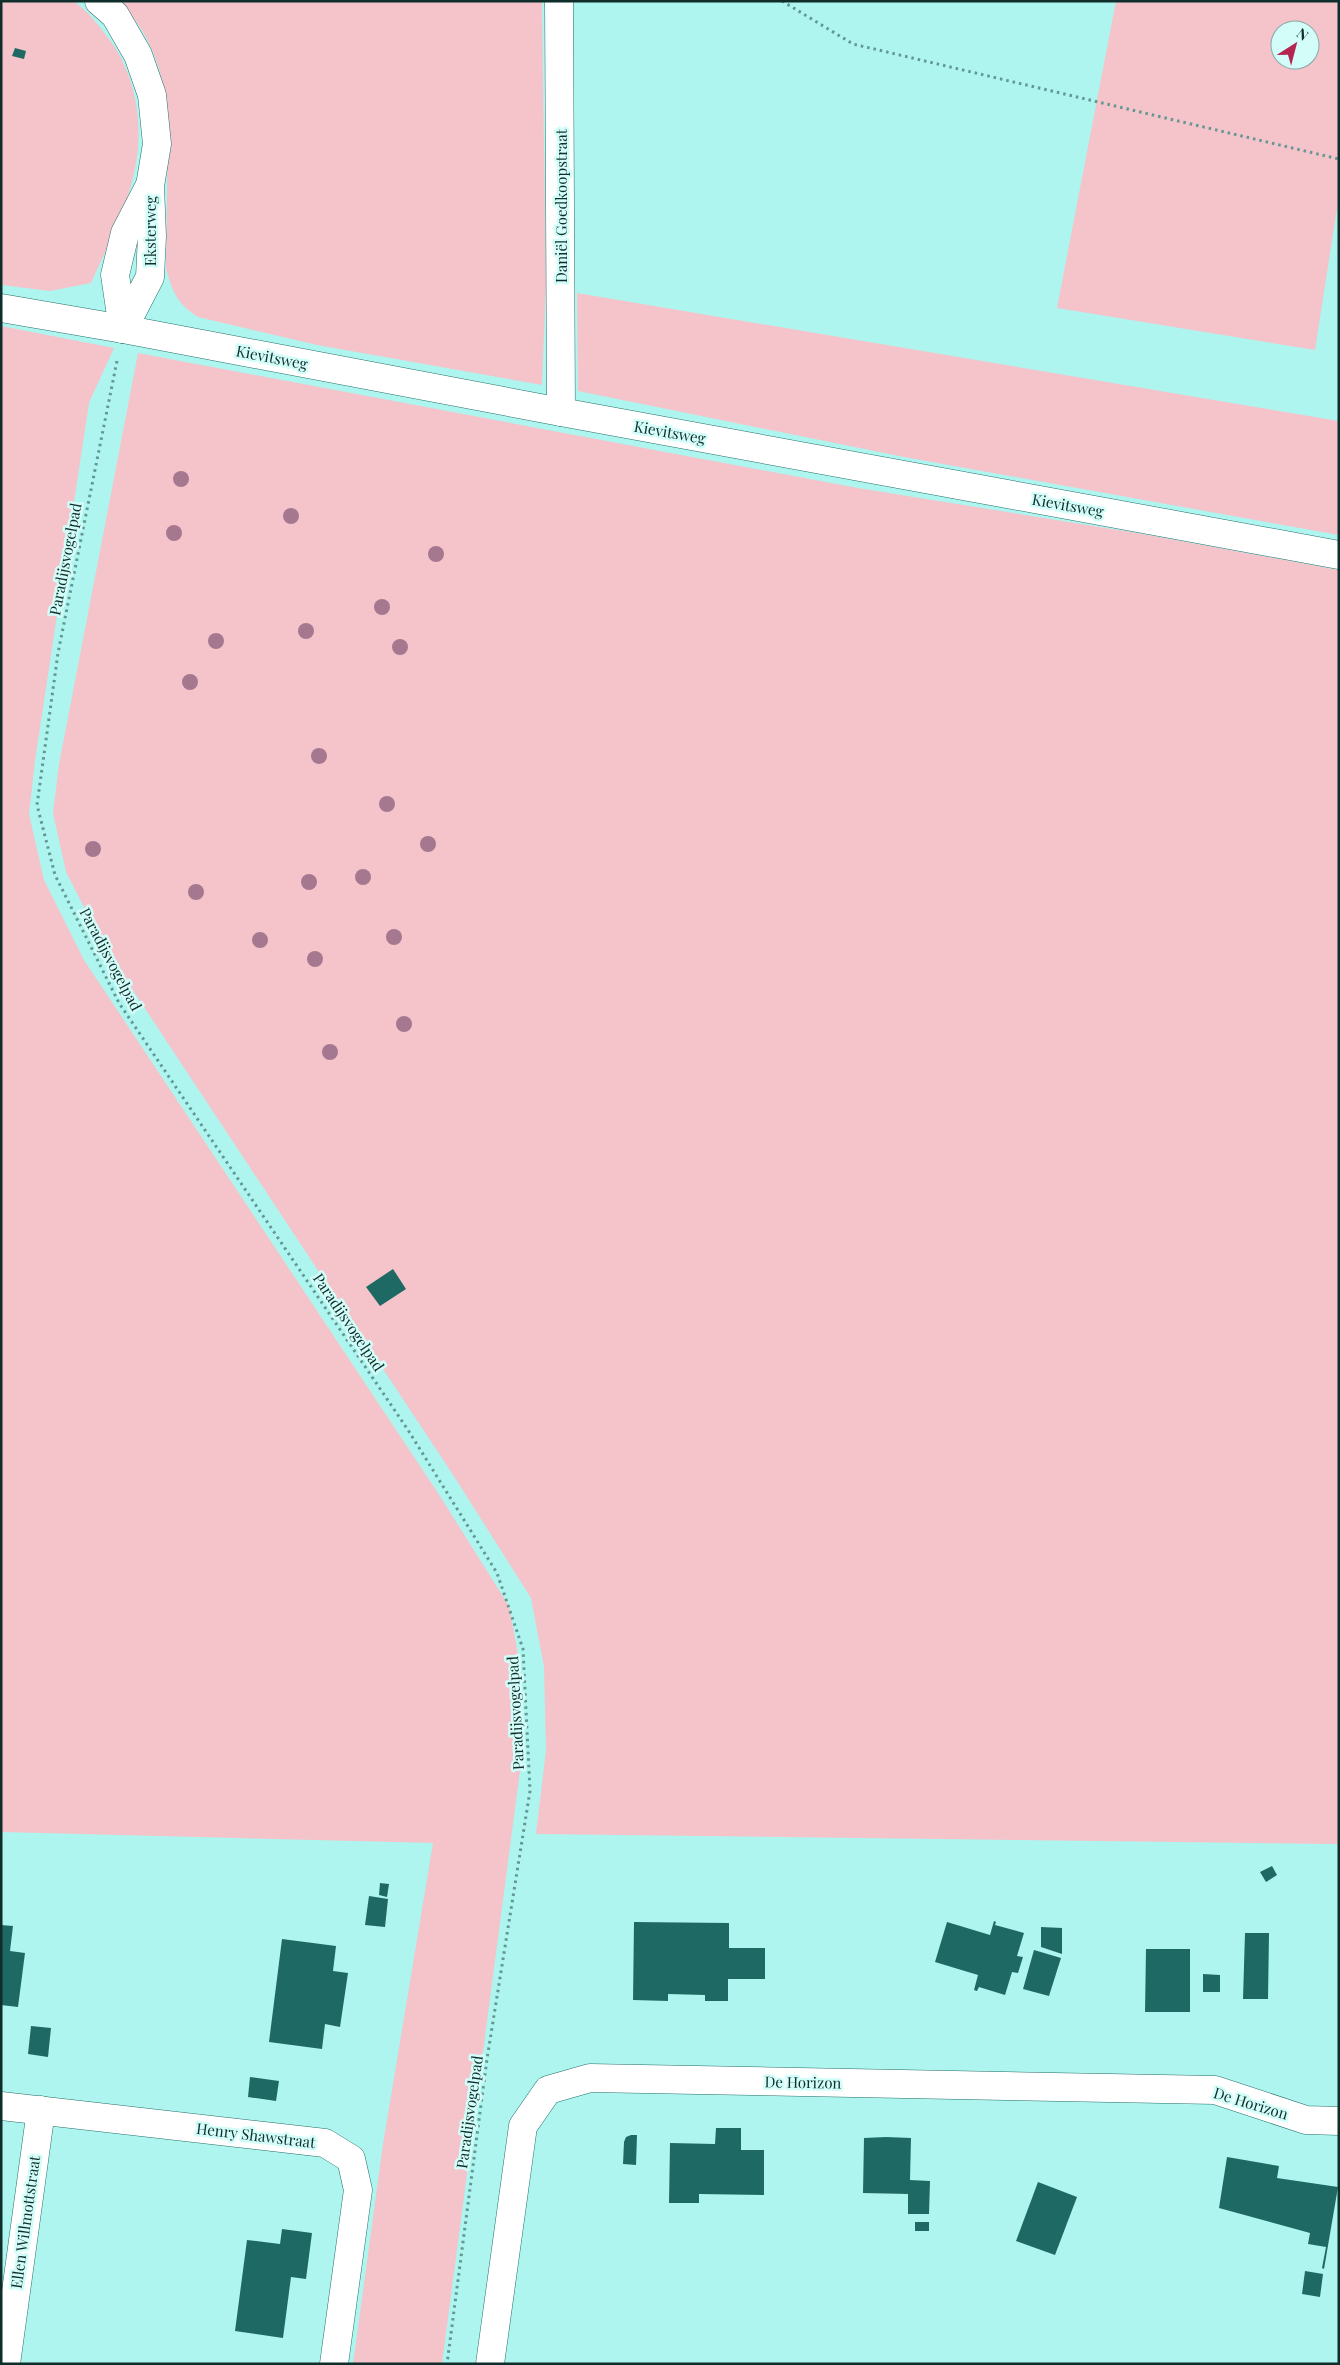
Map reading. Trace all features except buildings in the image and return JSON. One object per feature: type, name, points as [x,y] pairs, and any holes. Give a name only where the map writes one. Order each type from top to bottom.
[{"type":"street","name":"Eksterweg","points":[[99,1],[115,15],[138,55],[152,95],[157,144],[150,186],[152,236],[150,278],[123,328]]},
{"type":"street","name":"Daniël Goedkoopstraat","points":[[559,1],[561,412]]},
{"type":"street","name":"Kievitsweg","points":[[1,308],[123,328],[561,412],[1339,554]]},
{"type":"street","name":"De Horizon","points":[[490,2364],[523,2126],[548,2090],[582,2080],[600,2078],[1215,2090],[1306,2120],[1339,2121]]},
{"type":"street","name":"Henry Shawstraat","points":[[1,2106],[326,2143],[351,2159],[358,2190],[334,2364]]},
{"type":"street","name":"Ellen Willmottstraat","points":[[6,2364],[41,2110]]},
{"type":"path","points":[[782,1],[853,44],[1339,159]]},
{"type":"path","name":"Paradijsvogelpad","points":[[123,328],[58,653],[36,805],[55,875],[119,1003],[408,1430],[497,1573],[523,1649],[530,1791],[487,2059],[447,2364]]},
{"type":"shaded area","points":[[1,1],[73,1],[88,14],[114,46],[131,83],[138,124],[138,148],[135,171],[121,216],[91,283],[50,291],[1,285]]},
{"type":"shaded area","points":[[119,1],[542,1],[546,287],[542,385],[317,345],[198,317],[185,307],[173,290],[166,268],[168,126],[161,75],[149,43],[131,14]]},
{"type":"shaded area","points":[[1116,1],[1339,1],[1339,196],[1315,350],[1057,308]]},
{"type":"shaded area","points":[[577,293],[1339,421],[1339,535],[904,457],[578,391]]},
{"type":"shaded area","points":[[1,326],[114,348],[89,403],[35,761],[29,814],[44,880],[84,960],[438,1493],[509,1606],[521,1670],[523,1748],[442,2364],[353,2364],[383,2144],[433,1843],[1,1832]]},
{"type":"shaded area","points":[[138,353],[858,488],[1137,533],[1339,570],[1339,1844],[536,1834],[546,1750],[544,1667],[531,1598],[457,1481],[105,948],[66,872],[53,813],[59,764]]}]
